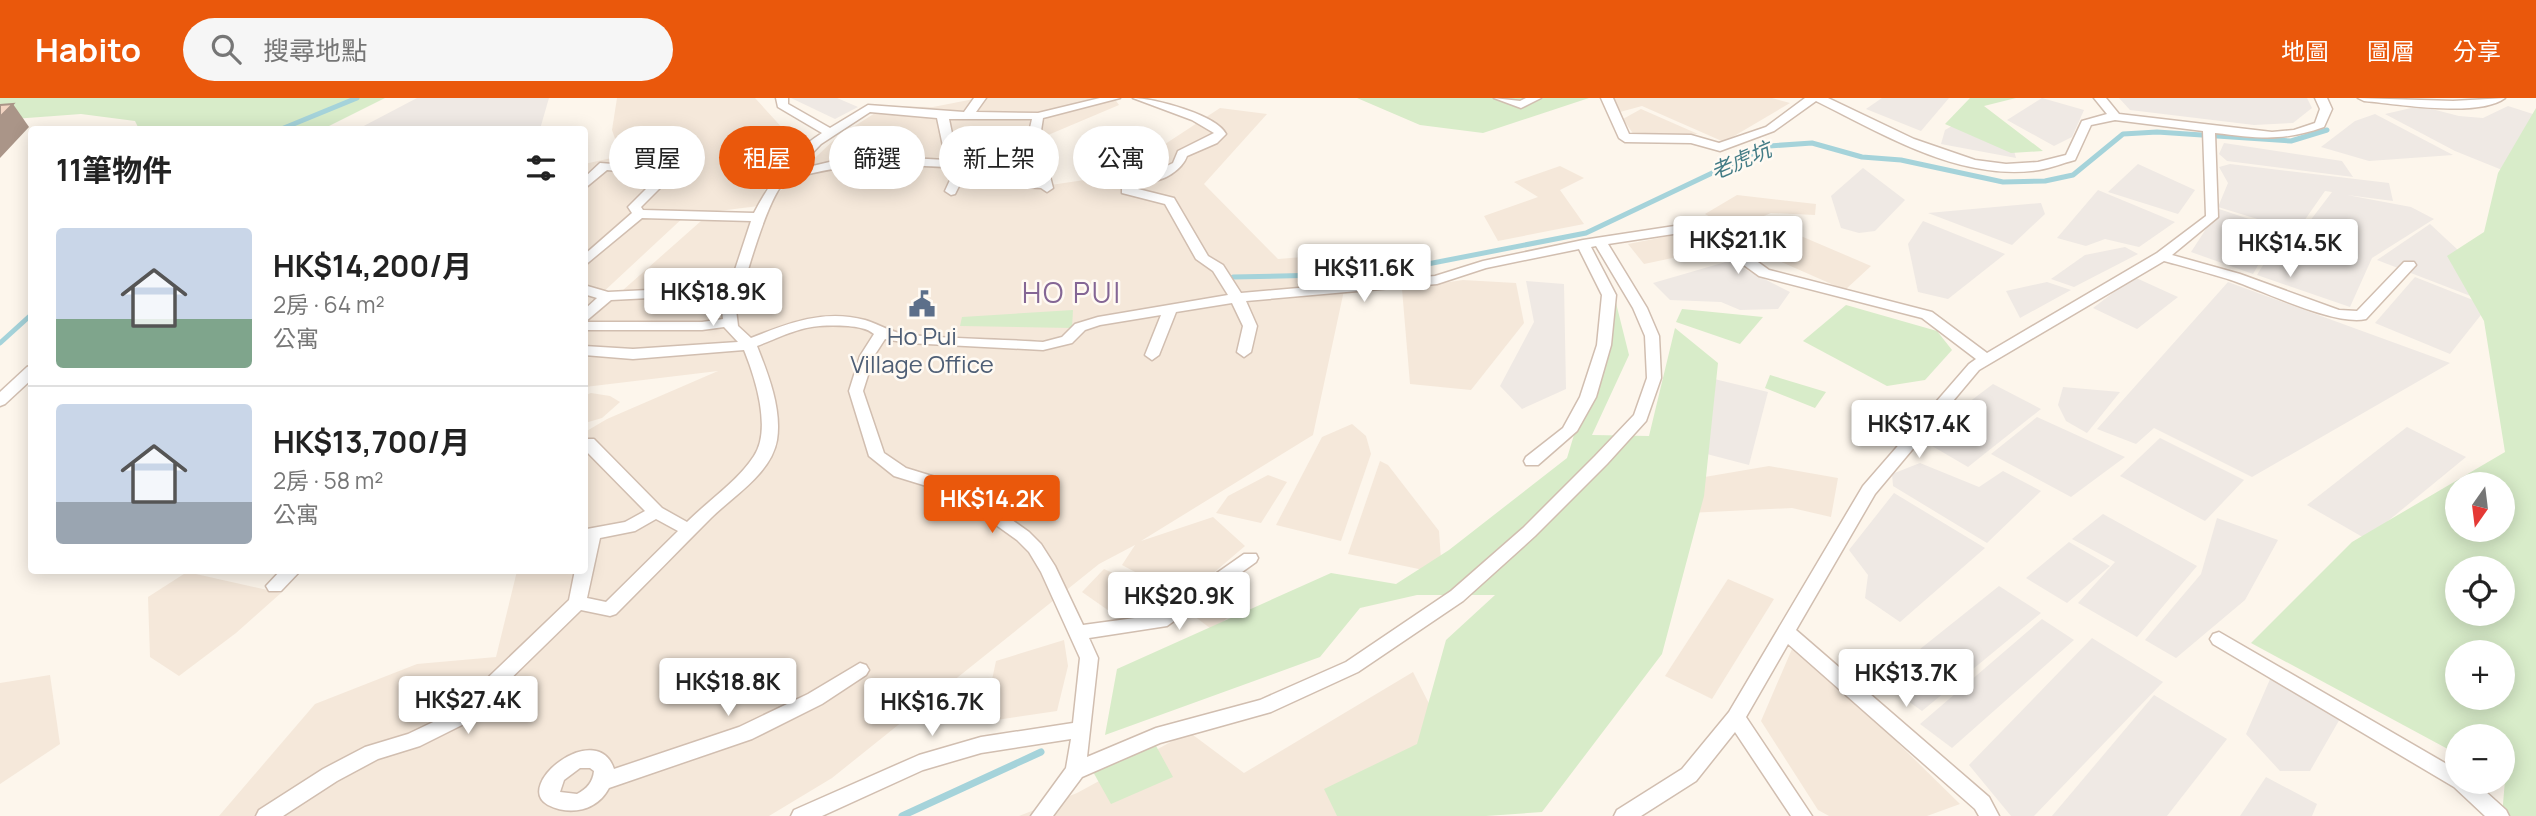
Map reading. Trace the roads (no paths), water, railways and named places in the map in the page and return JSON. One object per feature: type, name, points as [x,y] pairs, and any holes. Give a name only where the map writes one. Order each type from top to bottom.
[{"type":"street","points":[[782,98],[782,105],[829,132],[815,145]]},
{"type":"street","points":[[968,115],[981,98]]},
{"type":"street","points":[[839,126],[868,108],[942,115],[1038,117],[1114,98]]},
{"type":"street","points":[[1139,98],[1196,118],[1219,131],[1220,134],[1213,140],[1182,154],[1178,165],[1169,170]]},
{"type":"street","points":[[1500,98],[1521,105],[1535,98]]},
{"type":"street","points":[[1607,98],[1625,138],[1691,139],[1720,147],[1770,128],[1812,98]]},
{"type":"street","points":[[1819,98],[1928,149],[1972,164],[2017,170],[2049,166],[2071,158],[2086,123],[2099,118],[2115,117],[2210,134],[2295,134],[2320,125],[2326,109],[2322,98]]},
{"type":"street","points":[[2100,98],[2115,117]]},
{"type":"street","points":[[2364,98],[2448,104],[2488,102],[2499,98]]},
{"type":"street","points":[[942,115],[944,126]]},
{"type":"street","points":[[1036,126],[1038,117]]},
{"type":"street","points":[[1624,816],[1689,775],[1736,718],[1869,490],[1974,367],[2162,257],[2212,217],[2210,134]]},
{"type":"street","points":[[815,170],[862,161],[939,164]]},
{"type":"street","points":[[588,181],[604,166],[622,169],[634,180],[659,183],[634,207],[639,214]]},
{"type":"street","points":[[577,603],[610,610],[689,530],[757,467],[769,440],[768,398],[749,344],[729,322],[733,296],[759,217],[773,189]]},
{"type":"street","points":[[1126,190],[1170,201],[1203,259],[1218,268],[1237,298],[1250,326],[1244,352]]},
{"type":"street","points":[[588,259],[639,214],[675,218],[759,217]]},
{"type":"street","points":[[588,350],[633,354],[730,348],[749,344],[811,321],[859,323],[876,328],[881,334],[908,339],[1043,346],[1067,340],[1088,323],[1237,298],[1437,280],[1483,265],[1583,244],[1681,229],[1721,242],[1764,273],[1927,315],[1987,360]]},
{"type":"street","points":[[1074,771],[1156,736],[1264,706],[1352,667],[1457,596],[1529,532],[1601,460],[1641,417],[1654,379],[1652,337],[1640,308],[1601,243]]},
{"type":"street","points":[[1532,461],[1569,431],[1588,397],[1604,345],[1609,295],[1583,244]]},
{"type":"street","points":[[2162,257],[2200,265],[2355,318],[2361,316],[2409,265]]},
{"type":"street","points":[[588,290],[607,296],[689,292],[733,296]]},
{"type":"street","points":[[588,314],[607,296]]},
{"type":"street","points":[[1152,355],[1171,308]]},
{"type":"street","points":[[588,327],[702,326],[729,322]]},
{"type":"street","points":[[881,334],[867,356],[856,391],[877,456],[900,472],[946,487],[1014,527],[1044,560],[1079,632],[1090,666],[1074,771],[1041,816]]},
{"type":"street","points":[[0,401],[25,383]]},
{"type":"street","points":[[588,443],[656,512],[689,530]]},
{"type":"street","points":[[588,552],[593,533],[629,527],[656,512]]},
{"type":"street","points":[[1079,632],[1161,621],[1250,558]]},
{"type":"street","points":[[275,586],[288,574]]},
{"type":"street","points":[[266,816],[330,775],[372,753],[413,740],[457,719],[577,603],[583,574]]},
{"type":"street","points":[[1786,631],[1982,803],[1989,816]]},
{"type":"street","points":[[2220,639],[2445,773]]},
{"type":"street","points":[[604,781],[604,768],[594,760],[577,760],[560,769],[550,782],[550,796],[574,810],[594,795],[604,781],[768,723],[815,699],[860,670]]},
{"type":"street","points":[[1736,718],[1802,816]]},
{"type":"street","points":[[802,816],[919,763],[981,744],[1082,729]]},
{"type":"street","points":[[2473,794],[2498,816]]},
{"type":"waterway","points":[[289,126],[357,98]]},
{"type":"waterway","name":"老虎坑","points":[[1233,277],[1323,275],[1402,269],[1586,233],[1769,146],[1812,143],[1862,157],[1901,160],[2003,182],[2045,181],[2073,175],[2123,134],[2157,132],[2291,141],[2327,130]]},
{"type":"waterway","points":[[0,343],[28,318]]},
{"type":"waterway","points":[[902,816],[1041,752]]},
{"type":"place","name":"Ho Pui Village Office","points":[[922,304]]},
{"type":"district","name":"HO PUI","points":[[1072,293]]}]
